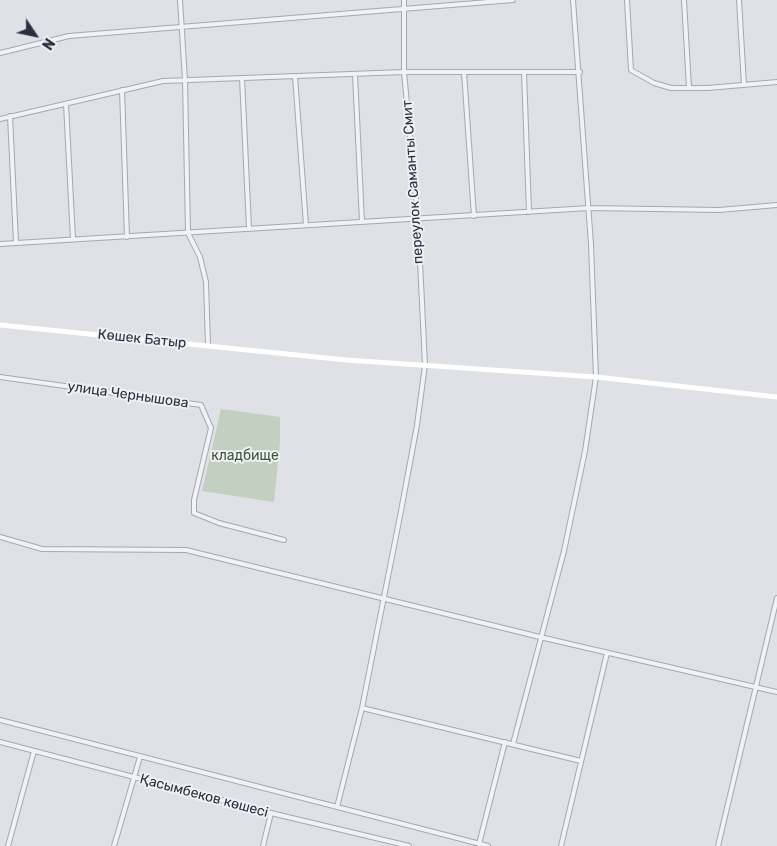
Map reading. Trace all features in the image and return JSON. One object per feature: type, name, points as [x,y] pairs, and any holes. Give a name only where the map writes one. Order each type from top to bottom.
[{"type":"street","points":[[180,0],[185,80],[188,233],[200,257],[206,282],[208,346]]},
{"type":"street","name":"переулок Саманты Смит","points":[[337,808],[362,708],[413,454],[424,365],[418,220],[404,72],[404,0]]},
{"type":"street","points":[[0,53],[69,36],[182,25],[513,0]]},
{"type":"street","points":[[513,744],[566,542],[585,451],[596,378],[580,72],[572,0]]},
{"type":"street","points":[[626,0],[631,70],[654,83],[671,88],[689,88],[777,82]]},
{"type":"street","points":[[684,0],[689,88]]},
{"type":"street","points":[[739,0],[744,85]]},
{"type":"street","points":[[0,119],[163,81],[404,72],[580,72]]},
{"type":"street","points":[[464,72],[474,216]]},
{"type":"street","points":[[524,72],[530,212]]},
{"type":"street","points":[[355,74],[362,222]]},
{"type":"street","points":[[295,76],[306,225]]},
{"type":"street","points":[[242,78],[249,228]]},
{"type":"street","points":[[122,90],[127,237]]},
{"type":"street","points":[[66,104],[73,239]]},
{"type":"street","points":[[10,116],[16,242]]},
{"type":"street","points":[[0,244],[249,228],[418,220],[588,208],[719,210],[777,205]]},
{"type":"street","name":"Көшек Батыр","points":[[0,325],[284,353],[596,378],[777,397]]},
{"type":"street","name":"улица Чернышова","points":[[0,378],[202,406],[211,428],[194,500],[194,513],[219,523],[284,540]]},
{"type":"street","points":[[0,537],[42,549],[186,550],[540,637],[777,692]]},
{"type":"street","points":[[718,846],[777,598]]},
{"type":"street","points":[[561,846],[607,653]]},
{"type":"street","points":[[362,708],[581,761]]},
{"type":"street","points":[[0,720],[488,846]]},
{"type":"street","name":"Қасымбеков көшесі","points":[[0,742],[271,813],[409,846]]},
{"type":"street","points":[[479,844],[504,742]]},
{"type":"street","points":[[8,846],[34,751]]},
{"type":"street","points":[[114,846],[140,756]]},
{"type":"street","points":[[263,846],[271,813]]},
{"type":"street","points":[[462,846],[464,840]]},
{"type":"green space","name":"кладбище","points":[[221,409],[280,417],[280,442],[274,502],[202,491]]}]
